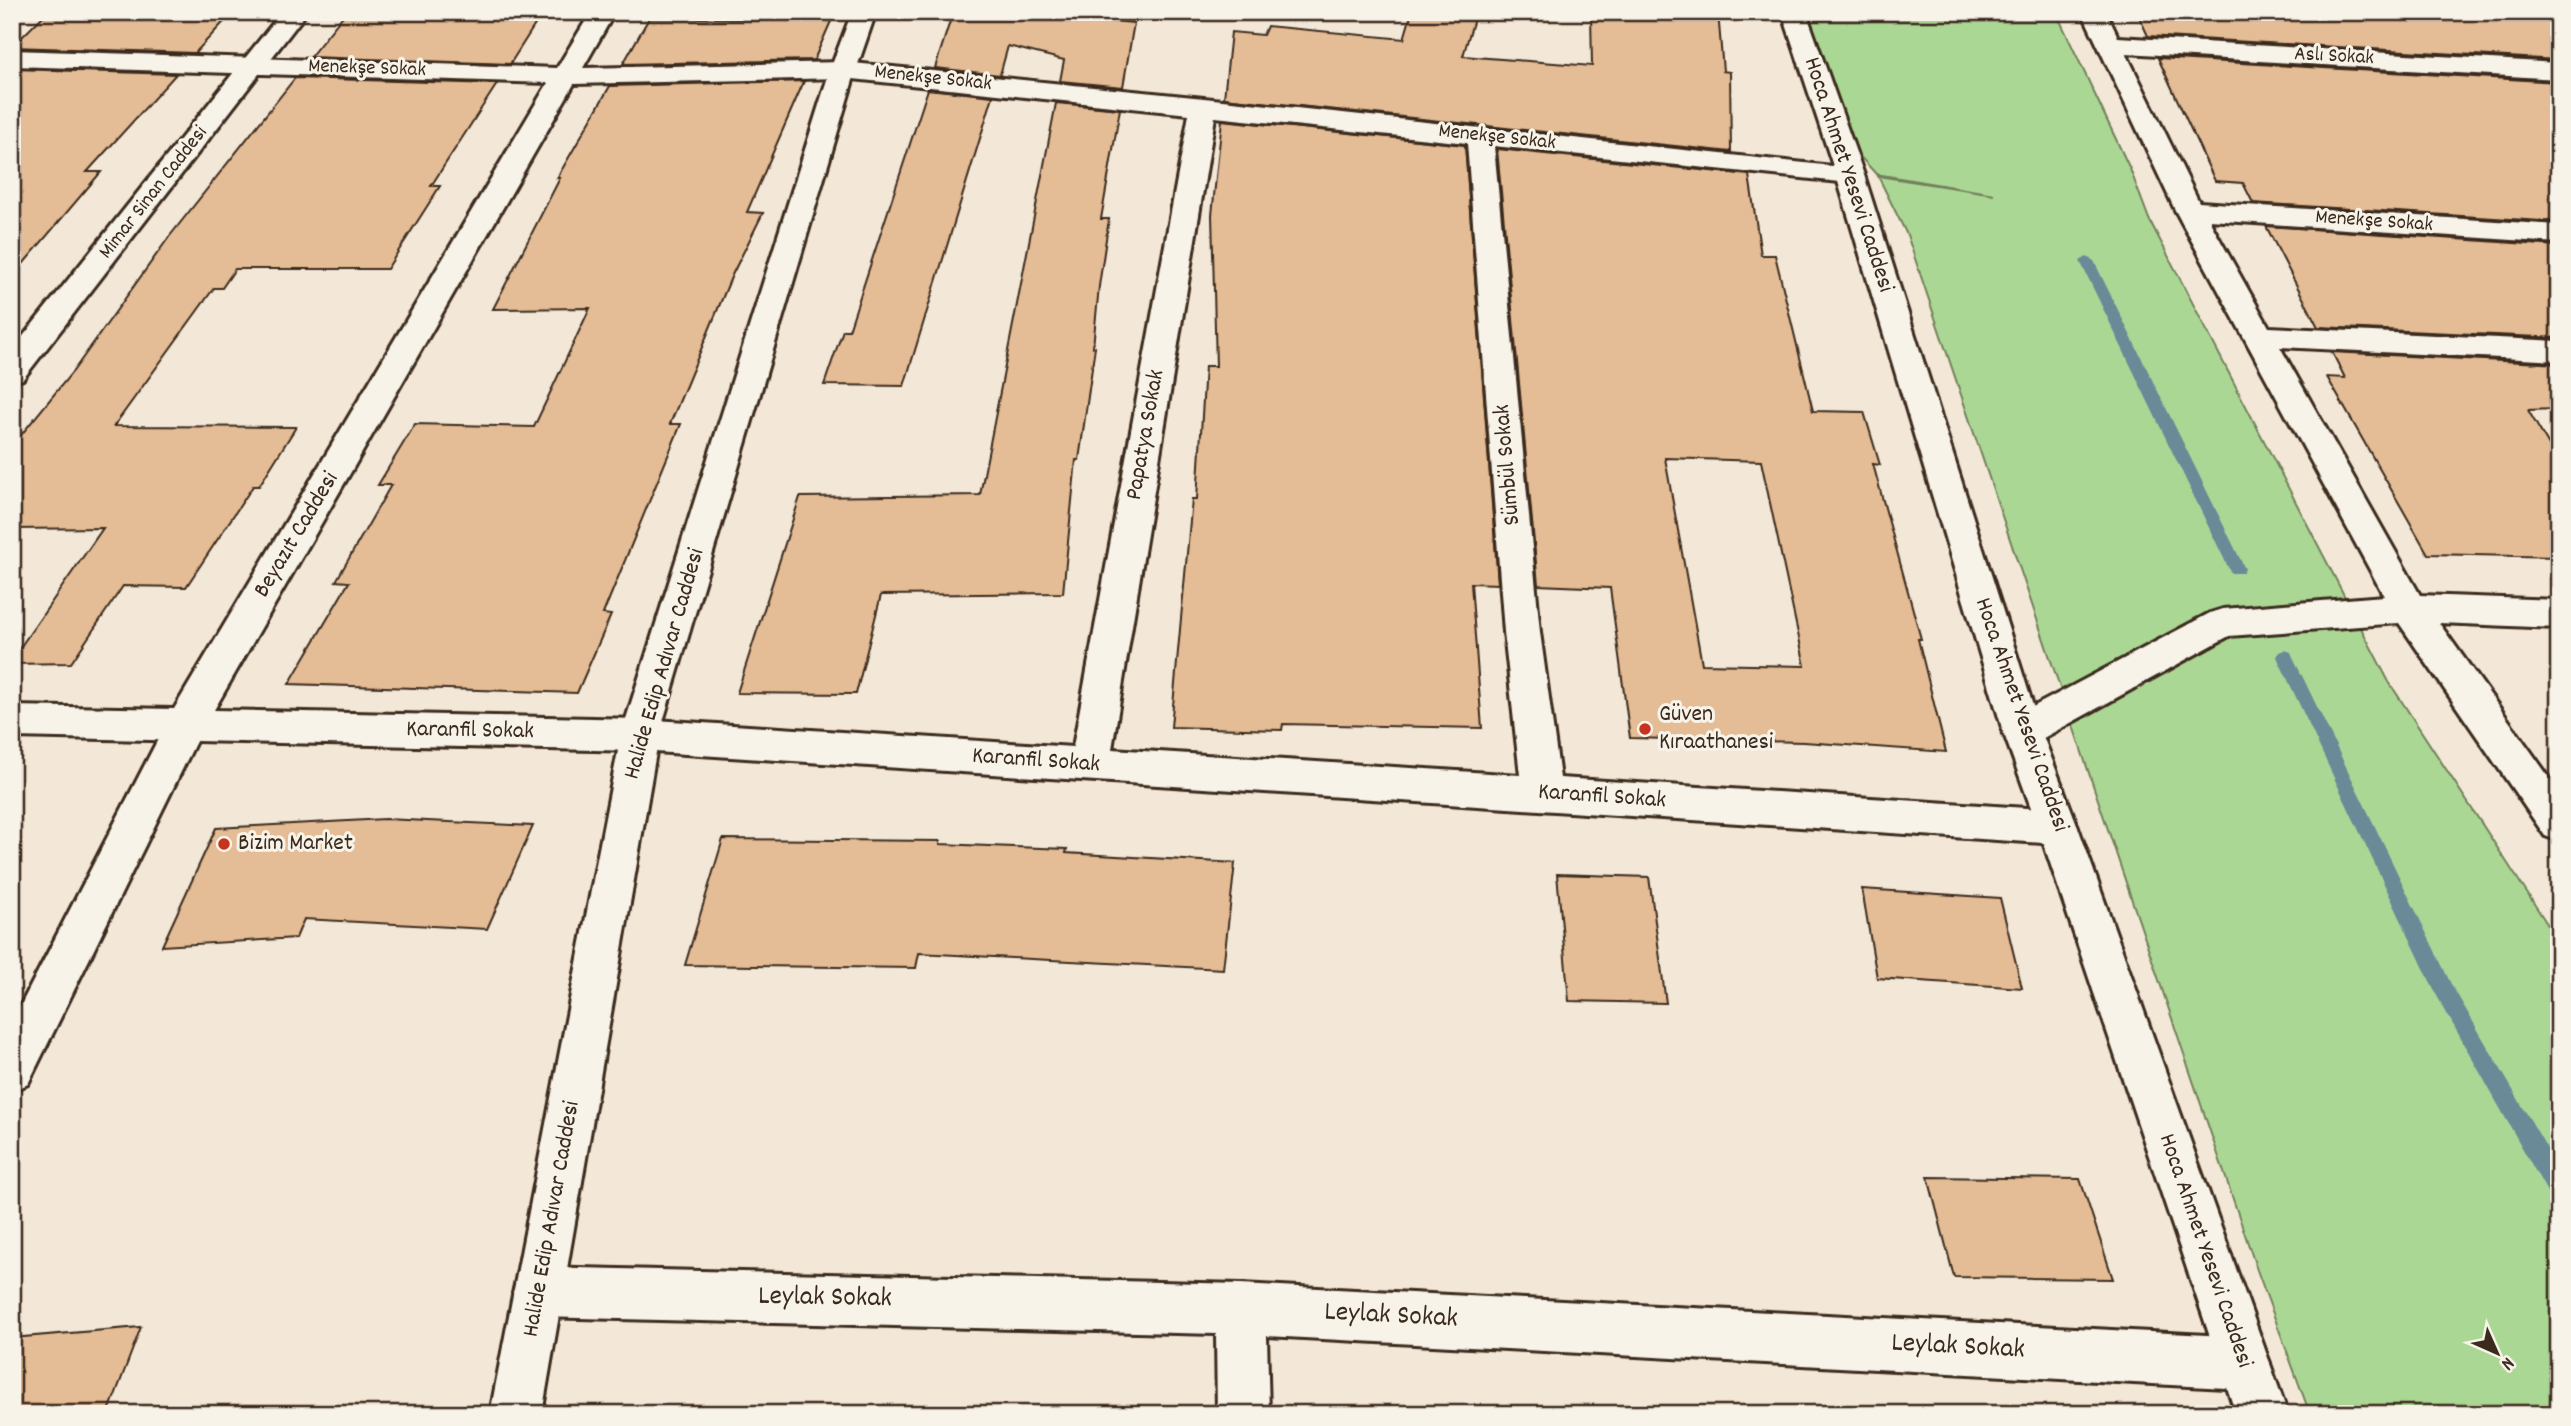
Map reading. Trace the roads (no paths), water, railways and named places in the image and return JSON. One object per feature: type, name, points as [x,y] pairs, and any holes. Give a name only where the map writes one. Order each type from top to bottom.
[{"type":"street","name":"Mimar Sinan Caddesi","points":[[12,372],[295,12]]},
{"type":"street","name":"Beyazıt Caddesi","points":[[12,1069],[185,725],[568,76],[603,12]]},
{"type":"street","name":"Halide Edip Adıvar Caddesi","points":[[516,1414],[640,735],[843,70],[864,12]]},
{"type":"street","name":"Hoca Ahmet Yesevi Caddesi","points":[[1794,12],[1850,175],[2022,731],[2058,827],[2262,1414]]},
{"type":"street","points":[[2094,12],[2189,210],[2409,608],[2559,824]]},
{"type":"street","name":"Aslı Sokak","points":[[2109,44],[2559,71]]},
{"type":"street","name":"Menekşe Sokak","points":[[12,58],[568,76],[843,70],[1850,175]]},
{"type":"street","name":"Papatya Sokak","points":[[1090,764],[1204,106]]},
{"type":"street","name":"Sümbül Sokak","points":[[1480,136],[1522,632],[1542,793]]},
{"type":"street","name":"Menekşe Sokak","points":[[2189,210],[2559,234]]},
{"type":"street","points":[[2258,336],[2559,351]]},
{"type":"street","points":[[2022,731],[2223,623],[2409,608],[2559,614]]},
{"type":"street","name":"Karanfil Sokak","points":[[12,721],[640,735],[2058,827]]},
{"type":"street","name":"Leylak Sokak","points":[[538,1292],[1241,1309],[2244,1363]]},
{"type":"street","points":[[1241,1309],[1243,1414]]},
{"type":"waterway","points":[[2087,261],[2237,569]]},
{"type":"waterway","points":[[2285,657],[2444,990],[2559,1191]]},
{"type":"place","name":"Güven Kıraathanesi","points":[[1645,729]]},
{"type":"place","name":"Bizim Market","points":[[224,844]]}]
